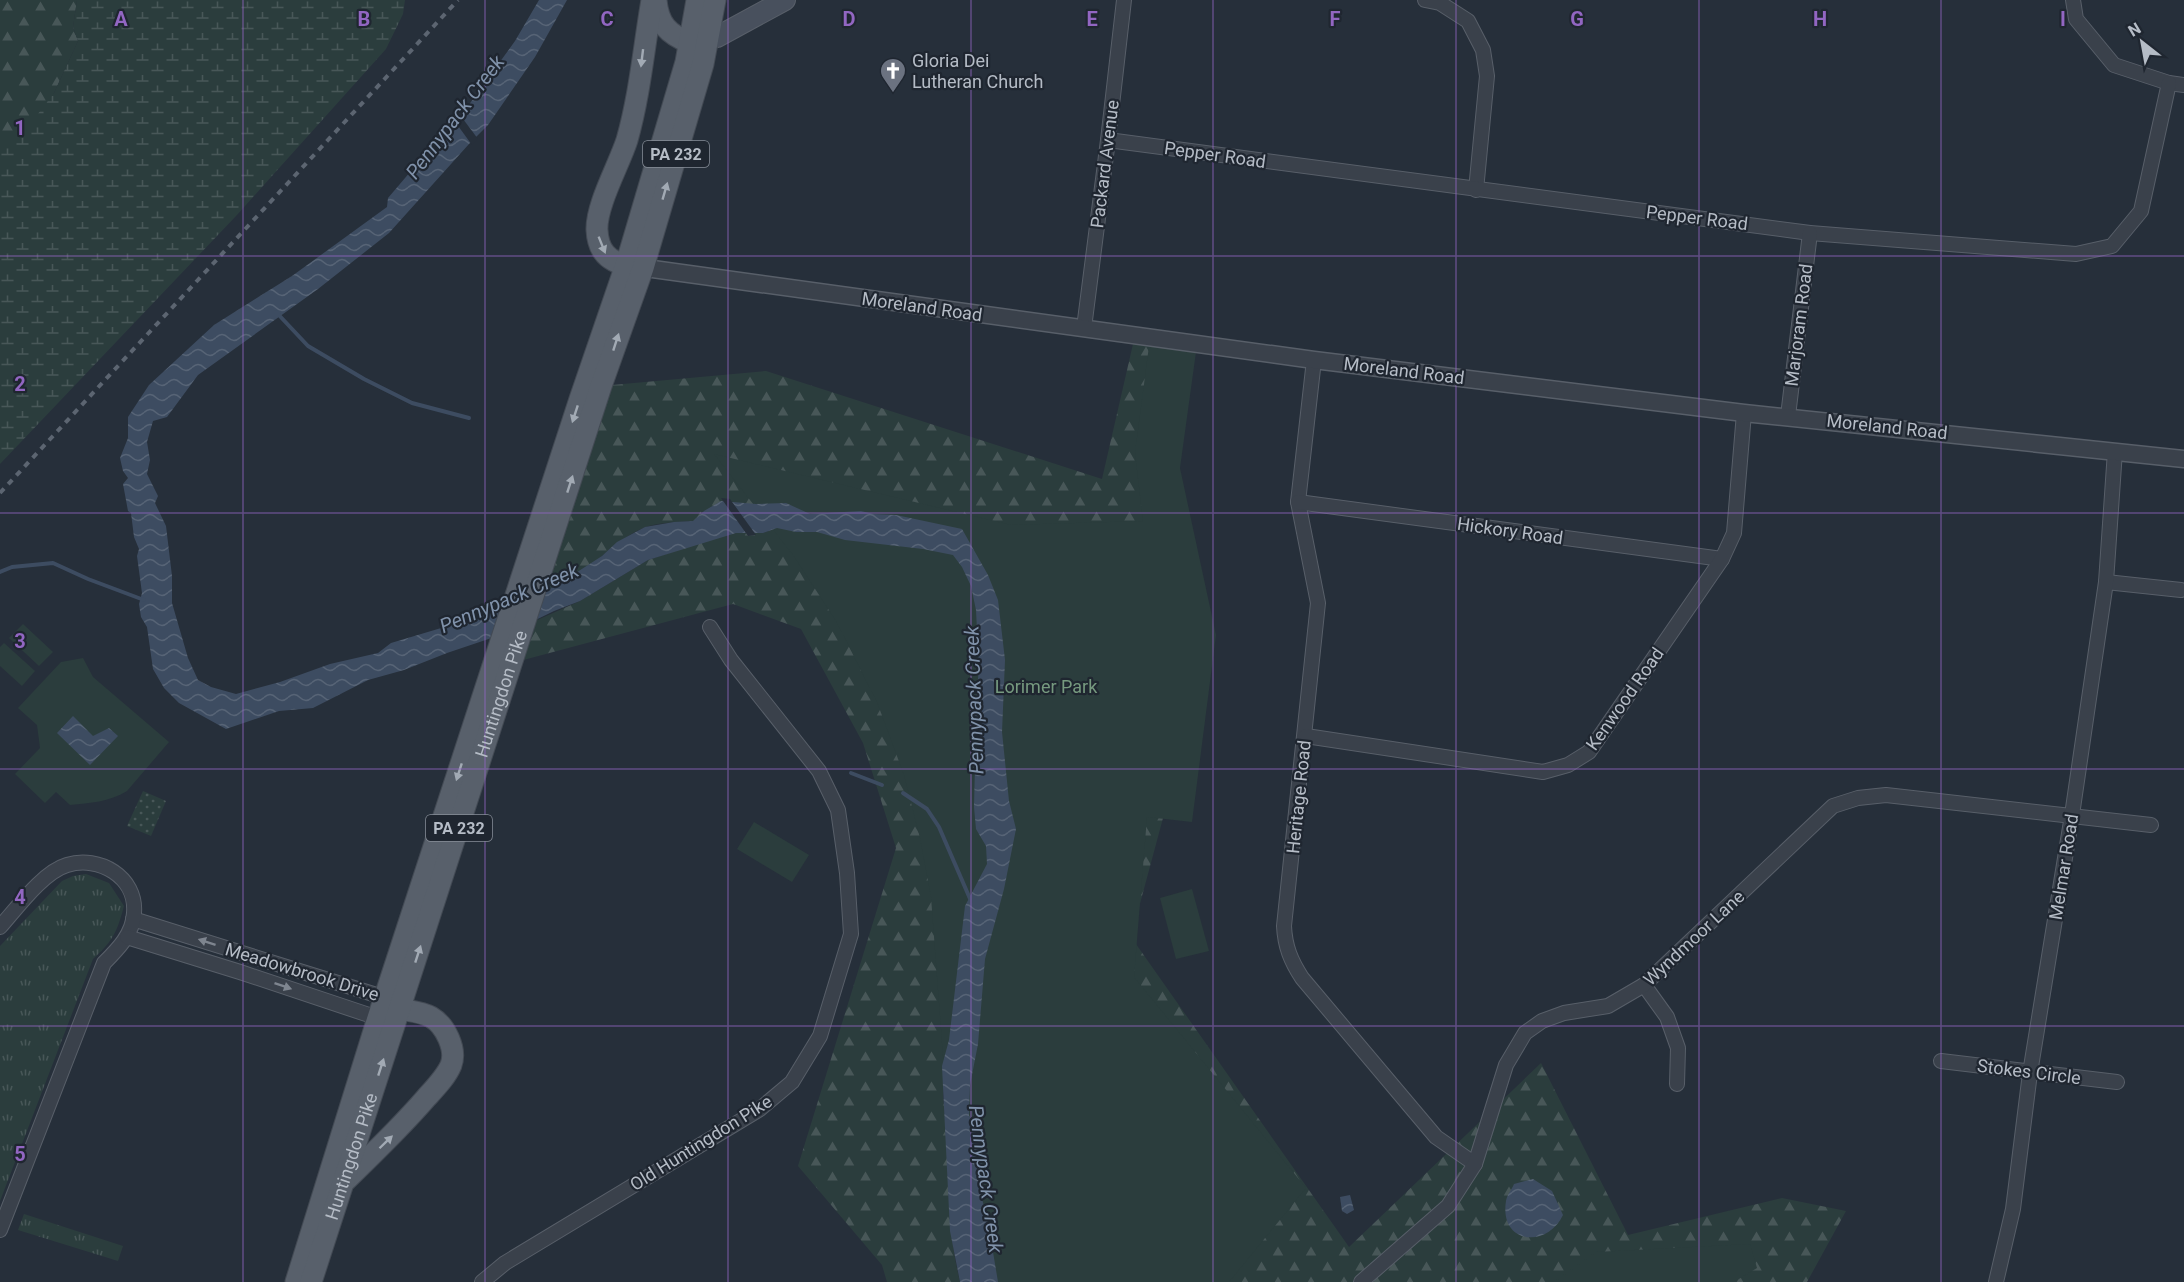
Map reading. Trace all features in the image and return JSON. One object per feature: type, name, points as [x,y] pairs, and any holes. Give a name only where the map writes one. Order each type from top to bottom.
[{"type":"main road","points":[[654,0],[666,28],[676,38],[699,41],[717,37],[785,0]]},
{"type":"main road","points":[[634,267],[614,262],[608,258],[598,239],[598,218],[627,141],[637,102],[654,0]]},
{"type":"main road","name":"Huntingdon Pike","points":[[697,0],[699,41]]},
{"type":"main road","name":"Huntingdon Pike","points":[[311,1282],[343,1182],[393,1004],[497,657],[532,551],[634,267],[699,41],[715,0]]},
{"type":"main road","name":"Huntingdon Pike","points":[[296,1282],[378,1018],[393,1004],[518,646],[552,540],[600,366]]},
{"type":"main road","points":[[343,1182],[385,1144],[418,1108],[445,1074],[452,1061],[453,1054],[449,1039],[438,1022],[430,1016],[393,1004]]},
{"type":"street","name":"Packard Avenue","points":[[1084,328],[1124,0]]},
{"type":"street","points":[[1425,0],[1440,3],[1468,21],[1483,50],[1487,76],[1476,190]]},
{"type":"street","points":[[2073,0],[2076,20],[2114,65],[2169,83],[2184,85]]},
{"type":"street","name":"Pepper Road","points":[[1108,140],[1810,233],[2076,254],[2112,246],[2141,211],[2169,83]]},
{"type":"street","name":"Marjoram Road","points":[[1788,416],[1810,233]]},
{"type":"street","name":"Moreland Road","points":[[634,267],[1314,360],[1744,413],[2184,459]]},
{"type":"street","name":"Heritage Road","points":[[1314,360],[1298,502],[1318,603],[1306,736],[1284,926],[1285,942],[1292,962],[1309,986],[1436,1137],[1476,1164]]},
{"type":"street","name":"Kenwood Road","points":[[1306,736],[1543,772],[1568,765],[1589,752],[1722,559],[1734,533],[1744,413]]},
{"type":"street","name":"Melmar Road","points":[[1996,1282],[2013,1209],[2030,1073],[2072,815],[2106,582],[2115,451]]},
{"type":"street","name":"Hickory Road","points":[[1298,502],[1722,559]]},
{"type":"street","points":[[2106,582],[2181,590]]},
{"type":"street","name":"Old Huntingdon Pike","points":[[483,1282],[505,1263],[760,1109],[792,1082],[820,1036],[851,934],[838,810],[819,771],[731,660],[710,627]]},
{"type":"street","name":"Wyndmoor Lane","points":[[1361,1282],[1448,1206],[1476,1164],[1506,1065],[1525,1033],[1542,1021],[1564,1013],[1608,1006],[1644,985],[1833,806],[1858,798],[1886,795],[2151,825]]},
{"type":"street","points":[[0,927],[45,878],[67,865],[91,863],[108,867],[123,879],[132,893],[135,910],[127,937],[104,963],[0,1230]]},
{"type":"street","name":"Meadowbrook Drive","points":[[133,919],[393,1004]]},
{"type":"street","name":"Meadowbrook Drive","points":[[127,937],[378,1018]]},
{"type":"street","points":[[1644,985],[1667,1017],[1678,1048],[1677,1084]]},
{"type":"street","name":"Stokes Circle","points":[[1941,1061],[2117,1082]]},
{"type":"green space","points":[[0,0],[77,0],[73,27],[78,41],[0,210]]},
{"type":"green space","points":[[77,0],[405,0],[403,14],[386,49],[236,216],[0,464],[0,138],[11,142],[18,140],[54,93],[78,41],[73,27]]},
{"type":"green space","points":[[1133,344],[1188,351],[1170,477],[1198,688],[1131,937],[1349,1247],[1541,1063],[1628,1235],[1782,1198],[1846,1211],[1807,1282],[998,1282],[988,575],[704,511],[694,521],[643,528],[621,540],[578,573],[534,595],[601,386],[766,371],[1102,479]]},
{"type":"green space","name":"Lorimer Park","points":[[1149,346],[1196,352],[1180,468],[1216,635],[1192,822],[1147,817],[1134,977],[1306,1188],[1229,1282],[971,1282],[948,1122],[931,897],[920,838],[904,775],[877,702],[836,621],[793,555],[714,454],[1011,525],[1143,521],[1135,453]]},
{"type":"green space","points":[[777,528],[962,567],[943,1096],[952,1236],[960,1282],[887,1282],[882,1265],[798,1166],[896,848],[863,743],[801,629],[733,604],[512,663],[524,626],[580,601],[648,560],[715,538],[736,533],[763,533]]},
{"type":"green space","points":[[23,624],[53,652],[39,666],[9,638]]},
{"type":"green space","points":[[4,643],[35,671],[22,686],[0,666],[0,647]]},
{"type":"green space","points":[[83,658],[93,677],[169,742],[127,791],[120,795],[70,805],[56,792],[45,803],[15,774],[40,748],[37,725],[18,708],[61,662]]},
{"type":"green space","points":[[143,791],[166,801],[151,836],[127,826]]},
{"type":"green space","points":[[754,822],[809,855],[792,882],[737,849]]},
{"type":"green space","points":[[86,874],[109,883],[124,906],[113,936],[93,959],[0,1201],[0,946],[62,881]]},
{"type":"green space","points":[[1192,889],[1209,951],[1176,959],[1160,898]]},
{"type":"green space","points":[[24,1214],[123,1246],[118,1261],[18,1230]]},
{"type":"green space","points":[[1750,1244],[1757,1268],[1734,1282],[1554,1282],[1596,1252]]},
{"type":"water","points":[[539,0],[567,0],[535,57],[488,125],[389,233],[318,289],[198,375],[167,417],[153,421],[147,442],[150,460],[147,474],[158,496],[155,503],[166,526],[172,576],[172,603],[188,658],[198,680],[211,687],[236,694],[280,682],[330,664],[378,653],[391,643],[488,614],[554,587],[602,556],[617,542],[645,527],[693,521],[721,501],[756,504],[786,503],[810,514],[861,511],[896,515],[962,529],[988,575],[998,600],[1005,660],[1002,732],[1009,801],[1016,829],[1004,889],[985,959],[978,1044],[970,1085],[969,1115],[980,1144],[981,1195],[998,1282],[960,1282],[950,1231],[942,1066],[949,1040],[965,906],[987,864],[986,846],[976,829],[974,807],[973,726],[979,669],[976,610],[971,586],[953,555],[923,549],[845,540],[817,532],[796,532],[777,528],[763,533],[736,533],[648,560],[580,601],[515,630],[404,670],[368,680],[313,708],[279,711],[226,729],[179,703],[164,688],[153,669],[147,627],[141,617],[139,604],[142,593],[137,556],[139,549],[134,537],[131,513],[128,511],[123,484],[128,478],[123,471],[120,458],[128,438],[128,417],[149,385],[214,325],[292,276],[387,207],[388,198],[411,171],[459,126],[468,106],[515,41]]},
{"type":"water","points":[[73,716],[93,736],[109,728],[118,736],[90,765],[57,733]]},
{"type":"water","points":[[1533,1179],[1552,1191],[1563,1215],[1556,1226],[1546,1233],[1536,1237],[1526,1237],[1517,1233],[1510,1226],[1506,1215],[1506,1201],[1514,1184]]},
{"type":"water","points":[[1350,1195],[1354,1210],[1347,1214],[1342,1211],[1340,1197]]},
{"type":"pier","points":[[460,115],[478,139],[472,145],[456,123]]},
{"type":"pier","points":[[721,498],[730,499],[756,535],[748,536]]},
{"type":"waterway","points":[[276,312],[308,346],[364,379],[412,403],[469,418]]},
{"type":"waterway","points":[[0,572],[12,567],[53,563],[144,600]]},
{"type":"waterway","points":[[851,773],[882,785]]},
{"type":"waterway","points":[[903,793],[927,809],[939,827],[971,901]]},
{"type":"railway","points":[[0,493],[458,0]]},
{"type":"place","name":"Gloria Dei Lutheran Church","points":[[893,94]]},
{"type":"water label","name":"Pennypack Creek","points":[[455,117]]},
{"type":"water label","name":"Pennypack Creek","points":[[509,598]]},
{"type":"water label","name":"Pennypack Creek","points":[[974,700]]},
{"type":"water label","name":"Pennypack Creek","points":[[986,1179]]}]
